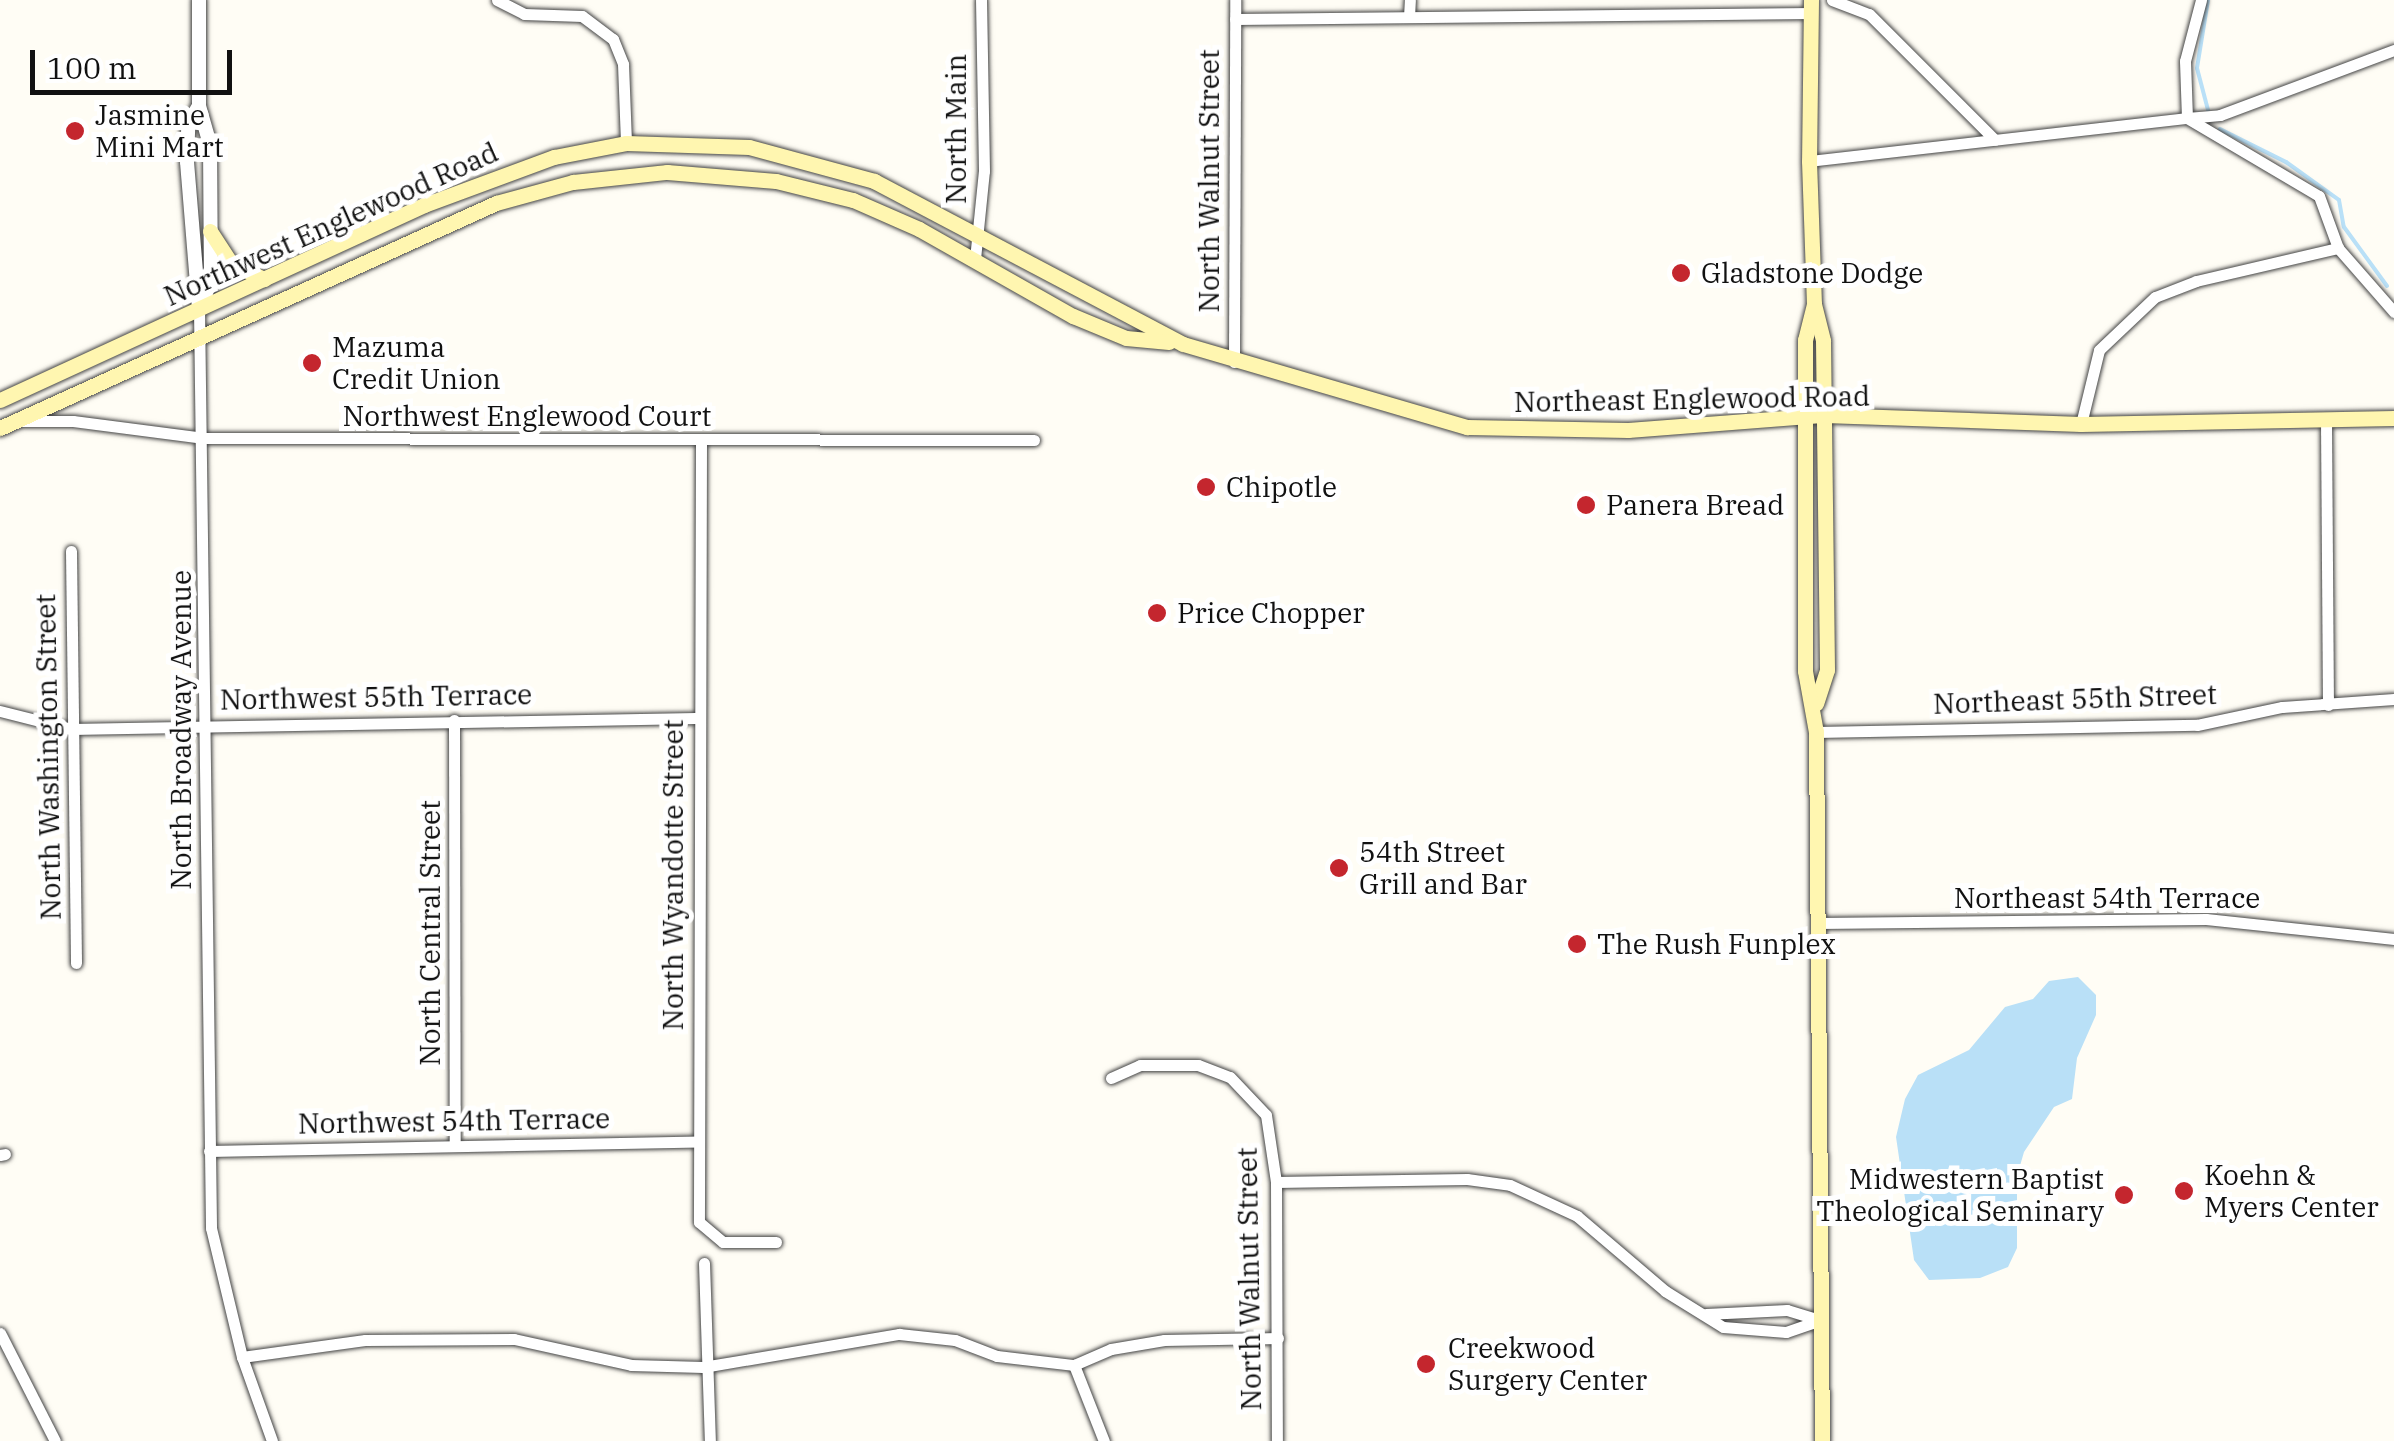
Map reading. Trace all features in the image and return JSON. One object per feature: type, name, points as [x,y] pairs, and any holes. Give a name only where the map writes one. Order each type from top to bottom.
[{"type":"main road","points":[[1811,6],[1809,161],[1814,304],[1823,341],[1828,670],[1815,704]]},
{"type":"main road","name":"Northwest Englewood Road","points":[[0,400],[508,172],[626,143],[749,146],[800,157],[874,180],[978,232]]},
{"type":"main road","name":"Northwest Englewood Road","points":[[0,428],[496,203],[573,182],[667,172],[776,181],[853,200],[974,258]]},
{"type":"main road","points":[[210,231],[230,263],[264,279]]},
{"type":"main road","name":"Northeast Englewood Road","points":[[978,232],[1183,344],[1234,362],[1467,426],[1628,430],[1824,415],[2081,424],[2394,418]]},
{"type":"main road","name":"Northeast Englewood Road","points":[[974,258],[1073,316],[1126,338],[1183,344]]},
{"type":"main road","points":[[1814,304],[1805,340],[1805,671],[1815,704],[1816,732],[1822,1441]]},
{"type":"street","name":"North Broadway Avenue","points":[[199,0],[199,106],[210,144],[211,281],[199,309]]},
{"type":"street","points":[[497,0],[524,14],[582,16],[613,39],[623,64],[626,143]]},
{"type":"street","name":"North Main","points":[[974,258],[984,171],[981,0]]},
{"type":"street","name":"North Walnut Street","points":[[1234,362],[1235,0]]},
{"type":"street","points":[[1410,0],[1410,17]]},
{"type":"street","points":[[1832,0],[1869,14],[1994,140]]},
{"type":"street","points":[[2188,118],[2184,61],[2201,0]]},
{"type":"street","points":[[1235,18],[1811,6]]},
{"type":"street","points":[[1809,161],[2220,115],[2394,50]]},
{"type":"street","name":"North Broadway Avenue","points":[[199,106],[188,124],[187,162],[204,438],[209,1151],[217,1268],[242,1358],[272,1441]]},
{"type":"street","points":[[2188,118],[2319,196],[2338,248],[2394,312]]},
{"type":"street","points":[[2081,424],[2099,350],[2155,298],[2196,281],[2338,248]]},
{"type":"street","points":[[2326,420],[2328,705]]},
{"type":"street","name":"Northwest Englewood Court","points":[[21,421],[73,421],[204,438],[1034,440]]},
{"type":"street","name":"North Wyandotte Street","points":[[701,442],[696,718],[702,1229],[724,1242],[776,1242]]},
{"type":"street","name":"North Washington Street","points":[[71,550],[76,962]]},
{"type":"street","name":"Northeast 55th Street","points":[[1816,732],[2197,725],[2394,699]]},
{"type":"street","name":"Northwest 55th Terrace","points":[[0,711],[71,729],[696,718]]},
{"type":"street","name":"North Central Street","points":[[454,720],[456,1146]]},
{"type":"street","name":"Northeast 54th Terrace","points":[[1818,923],[2206,919],[2394,939]]},
{"type":"street","name":"North Walnut Street","points":[[1110,1078],[1168,1062],[1230,1078],[1266,1114],[1276,1182],[1277,1441]]},
{"type":"street","name":"Northwest 54th Terrace","points":[[209,1151],[700,1142]]},
{"type":"street","points":[[1276,1182],[1468,1179],[1510,1185],[1577,1216],[1665,1291],[1723,1327],[1786,1332],[1820,1320]]},
{"type":"street","points":[[704,1263],[703,1367],[710,1441]]},
{"type":"street","points":[[1706,1314],[1786,1310],[1820,1320]]},
{"type":"street","points":[[0,1334],[54,1441]]},
{"type":"street","points":[[242,1358],[365,1340],[514,1338],[631,1365],[703,1367],[899,1334],[1074,1365],[1110,1349],[1164,1340],[1278,1338]]},
{"type":"street","points":[[1074,1365],[1104,1441]]},
{"type":"water","points":[[2078,977],[2096,995],[2096,1015],[2077,1058],[2072,1099],[2054,1107],[2024,1152],[2017,1176],[2017,1248],[2008,1267],[1980,1278],[1929,1280],[1914,1260],[1896,1137],[1905,1099],[1918,1075],[1969,1050],[2005,1007],[2033,999],[2049,981]]},
{"type":"waterway","points":[[2208,0],[2197,68],[2208,110]]},
{"type":"waterway","points":[[2220,129],[2286,162],[2339,200],[2344,227],[2387,286]]},
{"type":"place","name":"Jasmine Mini Mart","points":[[75,131]]},
{"type":"place","name":"Gladstone Dodge","points":[[1681,273]]},
{"type":"place","name":"Mazuma Credit Union","points":[[312,363]]},
{"type":"place","name":"Chipotle","points":[[1206,487]]},
{"type":"place","name":"Panera Bread","points":[[1586,505]]},
{"type":"place","name":"Price Chopper","points":[[1157,613]]},
{"type":"place","name":"54th Street Grill and Bar","points":[[1339,868]]},
{"type":"place","name":"The Rush Funplex","points":[[1577,944]]},
{"type":"place","name":"Koehn & Myers Center","points":[[2184,1191]]},
{"type":"place","name":"Midwestern Baptist Theological Seminary","points":[[2124,1195]]},
{"type":"place","name":"Creekwood Surgery Center","points":[[1426,1364]]}]
